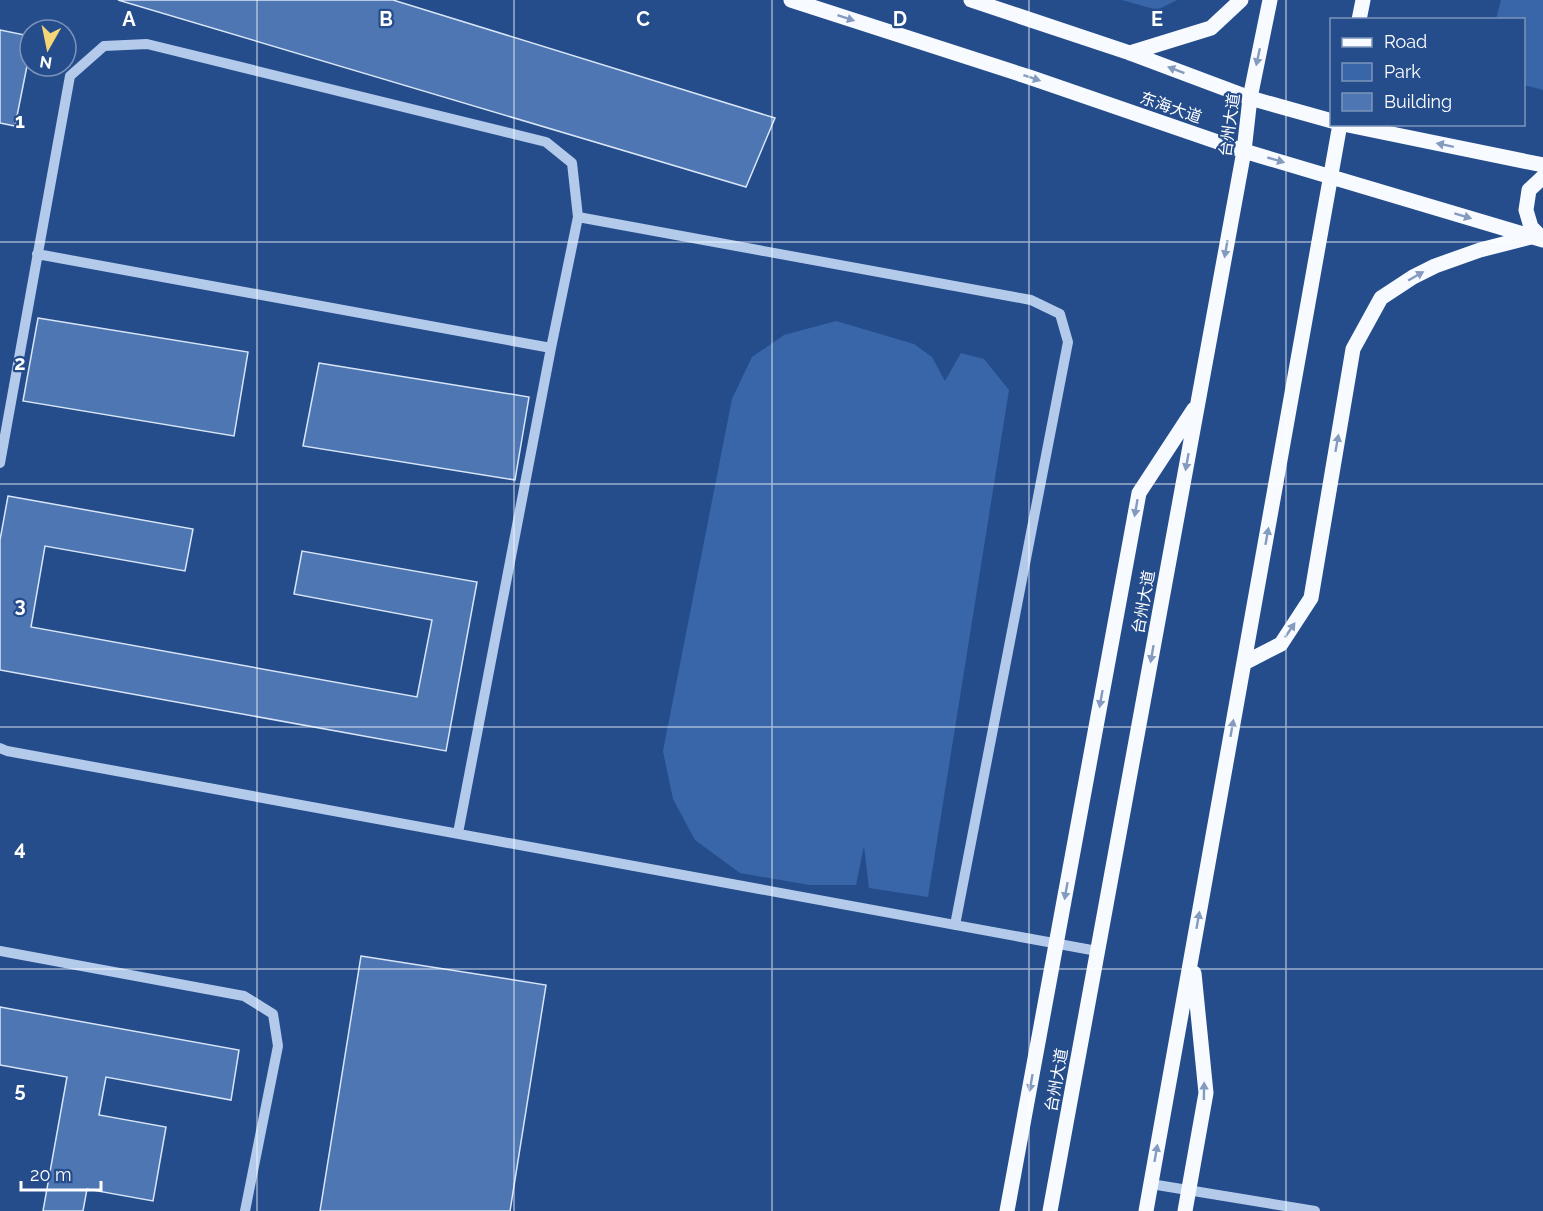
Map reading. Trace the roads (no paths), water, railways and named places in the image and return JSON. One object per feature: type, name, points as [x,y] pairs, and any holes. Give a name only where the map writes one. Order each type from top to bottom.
[{"type":"main road","name":"东海大道","points":[[791,0],[1032,78],[1244,151],[1539,239]]},
{"type":"main road","points":[[971,0],[1130,53],[1250,98],[1330,120]]},
{"type":"main road","points":[[1130,53],[1211,28],[1241,0]]},
{"type":"main road","name":"台州大道","points":[[1050,1211],[1244,151],[1250,98],[1270,0]]},
{"type":"main road","points":[[1359,18],[1363,0]]},
{"type":"main road","points":[[1146,1211],[1330,176],[1342,126]]},
{"type":"main road","points":[[1352,126],[1543,165]]},
{"type":"main road","points":[[1244,663],[1281,644],[1311,598],[1353,349],[1382,298],[1413,277],[1435,266],[1480,250],[1539,239],[1531,227],[1526,210],[1529,190],[1543,177]]},
{"type":"main road","points":[[1007,1211],[1139,493],[1197,404]]},
{"type":"main road","points":[[1185,1211],[1206,1093],[1192,954]]},
{"type":"street","points":[[0,463],[70,76],[104,46],[147,44],[546,142],[572,163],[578,217],[458,833]]},
{"type":"street","points":[[578,217],[1031,300],[1060,314],[1068,342],[955,925]]},
{"type":"street","points":[[38,254],[551,348]]},
{"type":"street","points":[[0,748],[1097,951]]},
{"type":"street","points":[[0,951],[244,996],[273,1014],[278,1046],[245,1211]]},
{"type":"street","points":[[1151,1184],[1315,1211]]}]
